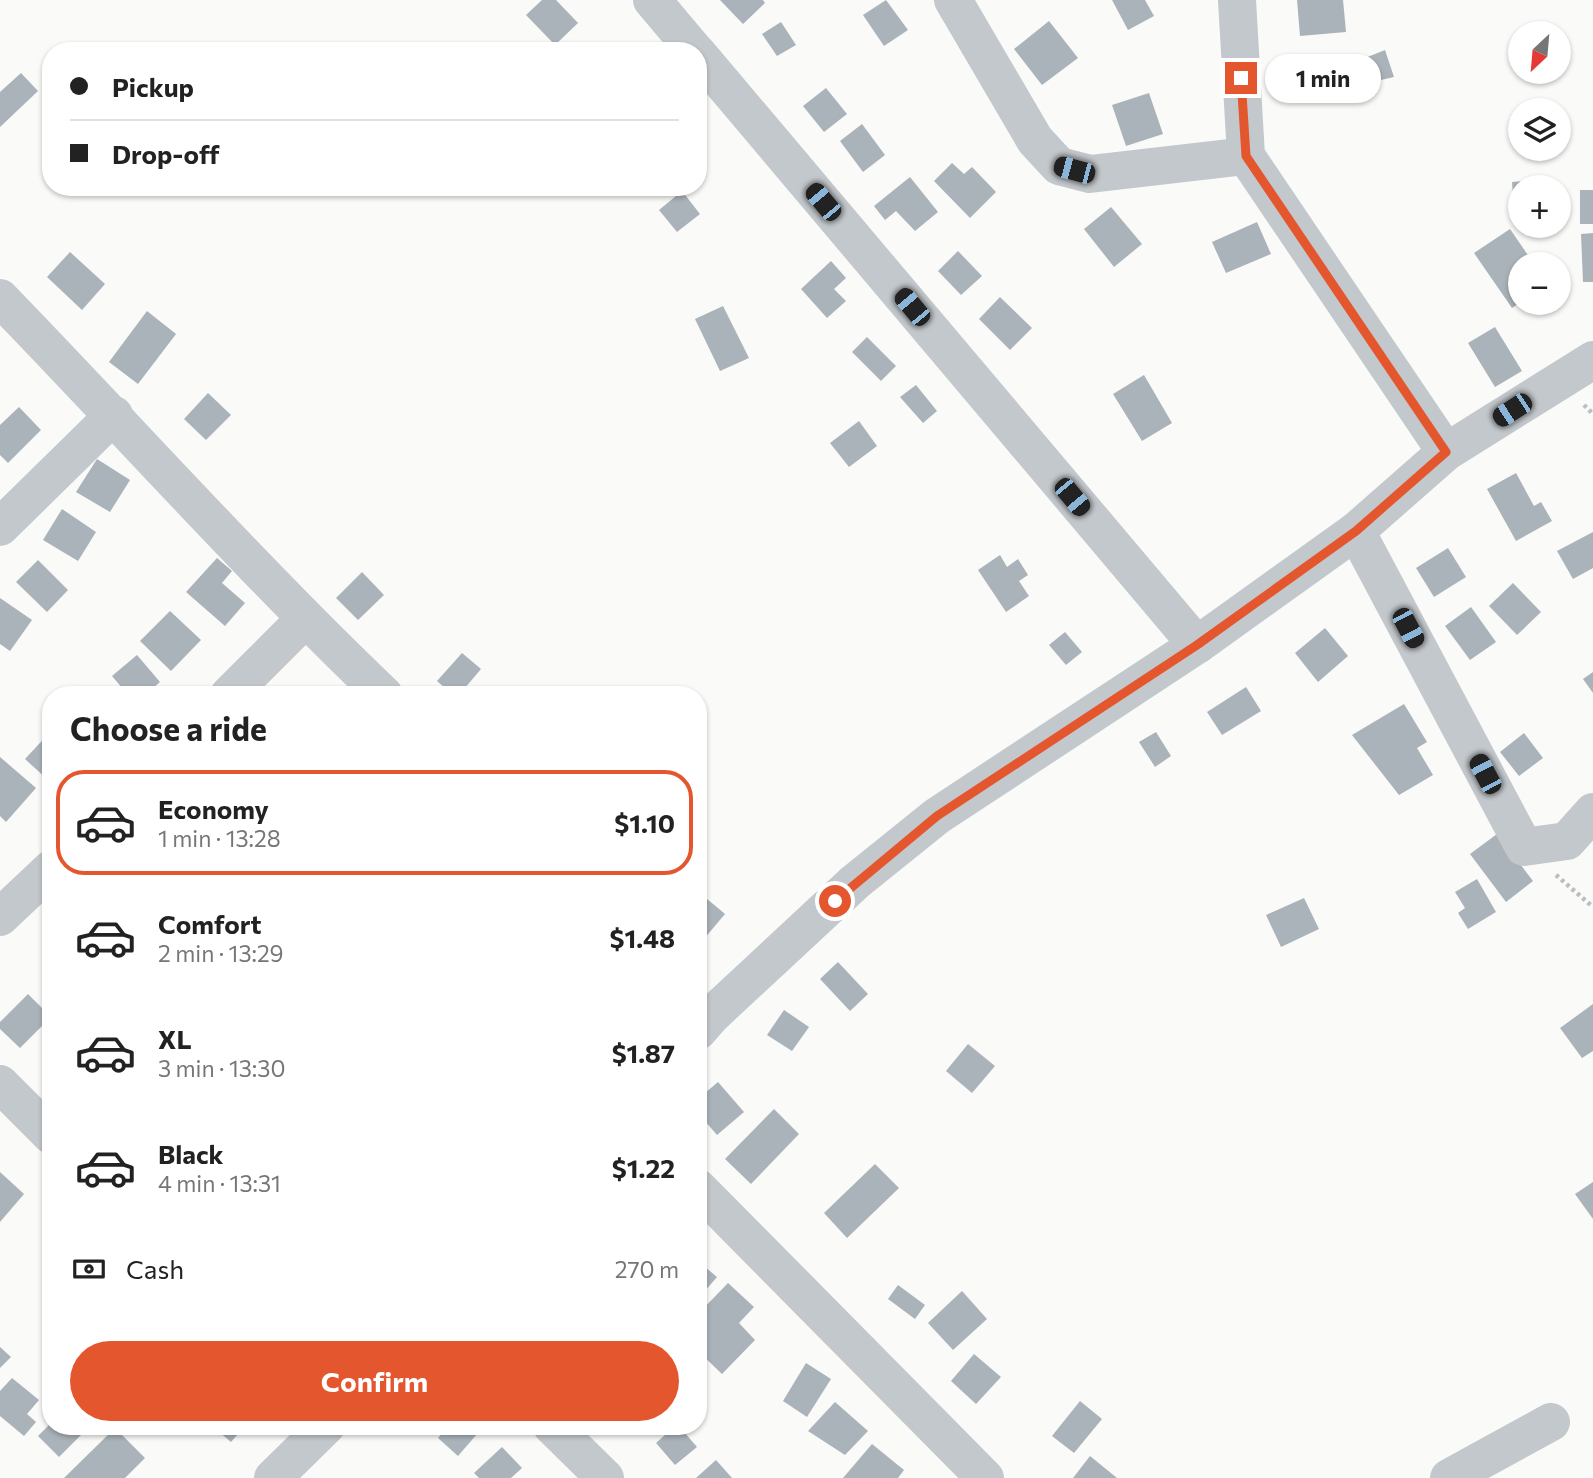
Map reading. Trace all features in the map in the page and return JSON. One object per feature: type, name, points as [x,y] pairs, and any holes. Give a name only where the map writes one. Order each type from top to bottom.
[{"type":"street","points":[[652,0],[688,42]]},
{"type":"street","points":[[953,0],[1035,140],[1059,166],[1090,174],[1246,156]]},
{"type":"street","points":[[1237,0],[1246,156],[1446,452]]},
{"type":"street","points":[[707,64],[1197,645]]},
{"type":"street","points":[[0,298],[305,619],[375,686]]},
{"type":"street","points":[[707,1012],[855,882],[937,816],[1197,645],[1356,531],[1446,452],[1593,360]]},
{"type":"street","points":[[0,527],[114,415]]},
{"type":"street","points":[[1356,531],[1524,847],[1567,841],[1593,813]]},
{"type":"street","points":[[238,686],[305,619]]},
{"type":"street","points":[[0,917],[42,877]]},
{"type":"street","points":[[0,1084],[42,1126]]},
{"type":"street","points":[[707,1197],[985,1478]]},
{"type":"street","points":[[1449,1478],[1551,1422]]},
{"type":"street","points":[[273,1478],[317,1435]]},
{"type":"street","points":[[561,1435],[605,1478]]},
{"type":"building","points":[[542,0],[556,0],[578,23],[558,42],[552,42],[526,15]]},
{"type":"building","points":[[720,0],[763,0],[765,3],[743,24]]},
{"type":"building","points":[[886,0],[908,30],[884,46],[863,15]]},
{"type":"building","points":[[1112,0],[1145,0],[1154,16],[1128,30]]},
{"type":"building","points":[[1297,0],[1343,0],[1346,32],[1300,36]]},
{"type":"building","points":[[1049,21],[1078,58],[1042,85],[1014,49]]},
{"type":"building","points":[[781,22],[796,45],[777,56],[762,34]]},
{"type":"building","points":[[1385,50],[1394,77],[1368,83],[1360,60]]},
{"type":"building","points":[[21,73],[38,91],[0,127],[0,92]]},
{"type":"building","points":[[826,88],[847,114],[824,132],[803,106]]},
{"type":"building","points":[[1149,93],[1163,134],[1126,146],[1112,105]]},
{"type":"building","points":[[862,124],[885,155],[863,172],[840,141]]},
{"type":"building","points":[[952,163],[964,174],[972,167],[996,192],[970,218],[934,181]]},
{"type":"building","points":[[910,177],[938,212],[915,231],[896,211],[885,220],[874,206]]},
{"type":"building","points":[[1580,190],[1593,190],[1593,224],[1580,224]]},
{"type":"building","points":[[676,196],[686,196],[700,214],[677,232],[659,210]]},
{"type":"building","points":[[1111,207],[1142,244],[1114,267],[1084,229]]},
{"type":"building","points":[[1257,222],[1271,254],[1226,273],[1212,242]]},
{"type":"building","points":[[1508,230],[1508,238],[1516,238],[1526,252],[1508,252],[1508,302],[1474,253]]},
{"type":"building","points":[[1593,233],[1593,282],[1583,282],[1581,234]]},
{"type":"building","points":[[958,251],[982,276],[961,295],[938,271]]},
{"type":"building","points":[[70,252],[105,284],[82,310],[47,277]]},
{"type":"building","points":[[831,261],[846,278],[834,289],[846,301],[827,318],[801,289]]},
{"type":"building","points":[[1000,297],[1032,328],[1010,350],[979,319]]},
{"type":"building","points":[[723,306],[749,358],[720,371],[695,319]]},
{"type":"building","points":[[147,311],[176,334],[138,384],[109,362]]},
{"type":"building","points":[[1495,327],[1522,371],[1495,387],[1468,343]]},
{"type":"building","points":[[867,337],[896,366],[881,381],[852,352]]},
{"type":"building","points":[[1144,375],[1172,423],[1142,441],[1113,394]]},
{"type":"building","points":[[916,385],[937,411],[923,423],[900,397]]},
{"type":"building","points":[[208,393],[231,415],[206,440],[184,419]]},
{"type":"building","points":[[19,407],[41,430],[8,463],[0,455],[0,425]]},
{"type":"building","points":[[859,421],[877,446],[849,467],[830,443]]},
{"type":"building","points":[[97,459],[130,480],[110,512],[76,492]]},
{"type":"building","points":[[1516,473],[1534,506],[1541,502],[1552,521],[1516,541],[1487,489]]},
{"type":"building","points":[[62,509],[96,532],[78,561],[43,540]]},
{"type":"building","points":[[1593,532],[1593,568],[1573,579],[1557,551]]},
{"type":"building","points":[[1448,548],[1466,577],[1434,597],[1416,568]]},
{"type":"building","points":[[1000,555],[1007,567],[1018,559],[1028,575],[1019,581],[1029,596],[1006,612],[978,570]]},
{"type":"building","points":[[217,558],[232,571],[222,583],[245,603],[225,626],[186,592]]},
{"type":"building","points":[[38,560],[68,590],[47,612],[16,582]]},
{"type":"building","points":[[362,572],[384,595],[358,620],[336,598]]},
{"type":"building","points":[[1513,583],[1541,612],[1517,635],[1489,606]]},
{"type":"building","points":[[0,598],[32,620],[10,651],[0,644]]},
{"type":"building","points":[[1471,607],[1496,642],[1470,660],[1445,626]]},
{"type":"building","points":[[170,611],[201,640],[171,671],[140,641]]},
{"type":"building","points":[[1325,628],[1348,656],[1318,682],[1295,653]]},
{"type":"building","points":[[1065,632],[1082,652],[1066,665],[1049,645]]},
{"type":"building","points":[[462,653],[481,669],[467,686],[443,686],[437,681]]},
{"type":"building","points":[[137,655],[160,682],[155,686],[120,686],[112,676]]},
{"type":"building","points":[[1593,672],[1593,693],[1583,679]]},
{"type":"building","points":[[1246,687],[1261,711],[1222,735],[1207,712]]},
{"type":"building","points":[[1404,704],[1427,742],[1417,748],[1433,775],[1399,795],[1352,735]]},
{"type":"building","points":[[1156,732],[1171,756],[1155,767],[1139,742]]},
{"type":"building","points":[[1524,733],[1543,758],[1519,776],[1500,752]]},
{"type":"building","points":[[42,741],[42,775],[25,759]]},
{"type":"building","points":[[0,757],[36,788],[6,822],[0,816]]},
{"type":"building","points":[[1497,834],[1533,881],[1506,902],[1470,854]]},
{"type":"building","points":[[1477,879],[1496,912],[1468,929],[1458,913],[1465,908],[1455,892]]},
{"type":"building","points":[[1304,898],[1319,929],[1281,947],[1266,915]]},
{"type":"building","points":[[707,899],[725,914],[707,935]]},
{"type":"building","points":[[838,962],[868,994],[850,1011],[820,979]]},
{"type":"building","points":[[28,994],[42,1008],[42,1026],[20,1048],[0,1029],[0,1022]]},
{"type":"building","points":[[1593,1004],[1593,1051],[1582,1058],[1560,1028]]},
{"type":"building","points":[[784,1010],[809,1027],[792,1051],[767,1035]]},
{"type":"building","points":[[968,1044],[995,1066],[972,1093],[946,1071]]},
{"type":"building","points":[[718,1082],[744,1112],[717,1135],[707,1123],[707,1091]]},
{"type":"building","points":[[774,1109],[799,1134],[751,1184],[725,1159]]},
{"type":"building","points":[[875,1164],[899,1188],[847,1238],[824,1213]]},
{"type":"building","points":[[0,1172],[24,1194],[0,1222]]},
{"type":"building","points":[[1593,1182],[1593,1219],[1575,1194]]},
{"type":"building","points":[[707,1269],[717,1277],[707,1289]]},
{"type":"building","points":[[728,1283],[754,1307],[739,1323],[755,1340],[722,1374],[707,1360],[707,1305]]},
{"type":"building","points":[[898,1285],[925,1305],[915,1319],[888,1299]]},
{"type":"building","points":[[962,1291],[987,1319],[953,1350],[928,1323]]},
{"type":"building","points":[[0,1347],[11,1357],[0,1368]]},
{"type":"building","points":[[974,1354],[1001,1377],[976,1404],[951,1381]]},
{"type":"building","points":[[806,1363],[831,1379],[807,1417],[783,1401]]},
{"type":"building","points":[[12,1378],[39,1400],[27,1414],[36,1422],[24,1436],[0,1416],[0,1391]]},
{"type":"building","points":[[1080,1401],[1102,1419],[1074,1453],[1052,1436]]},
{"type":"building","points":[[835,1402],[868,1431],[845,1455],[808,1431]]},
{"type":"building","points":[[42,1432],[42,1435],[81,1435],[59,1457],[38,1436]]},
{"type":"building","points":[[108,1435],[122,1435],[145,1458],[125,1478],[64,1478]]},
{"type":"building","points":[[223,1435],[237,1435],[231,1442]]},
{"type":"building","points":[[440,1435],[476,1435],[458,1456],[438,1438]]},
{"type":"building","points":[[665,1435],[687,1435],[697,1447],[675,1465],[656,1443]]},
{"type":"building","points":[[872,1444],[904,1470],[898,1478],[843,1478]]},
{"type":"building","points":[[502,1447],[522,1468],[511,1478],[479,1478],[474,1473]]},
{"type":"building","points":[[1090,1456],[1117,1478],[1073,1478]]},
{"type":"building","points":[[716,1460],[732,1478],[696,1478]]},
{"type":"route","points":[[835,901],[937,816],[1197,645],[1356,531],[1446,452],[1246,156],[1241,78]]}]
